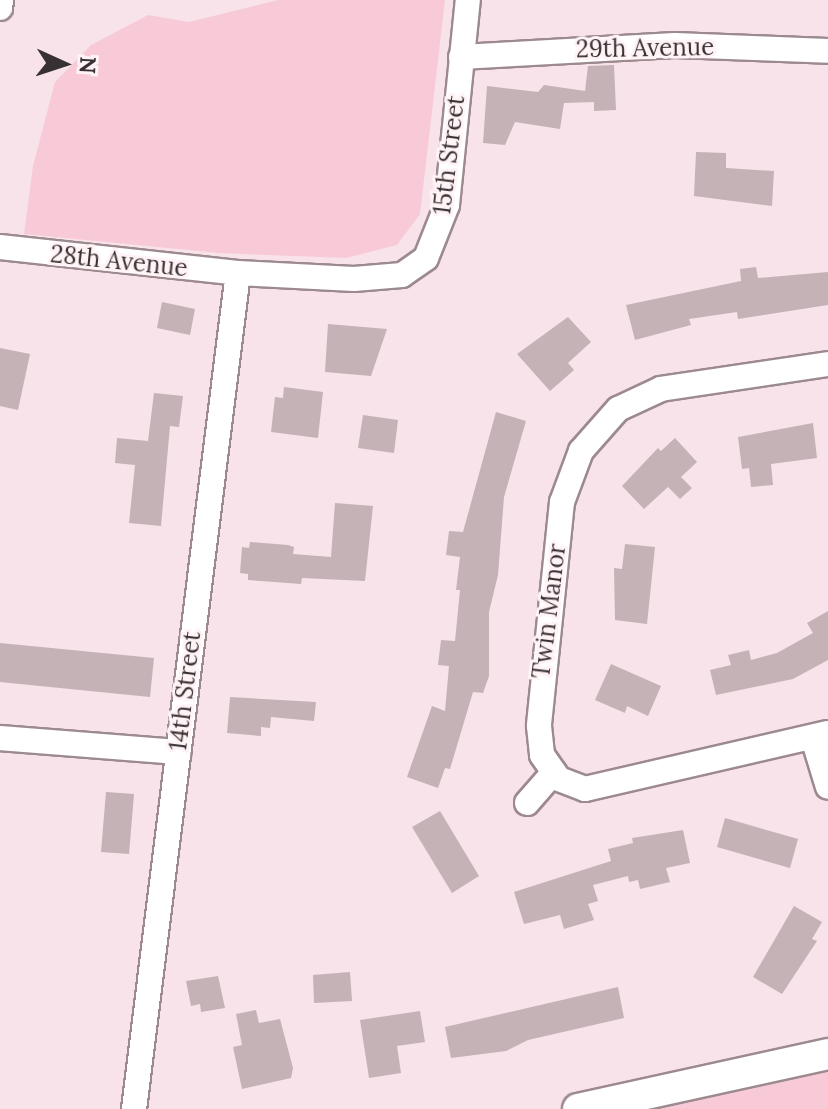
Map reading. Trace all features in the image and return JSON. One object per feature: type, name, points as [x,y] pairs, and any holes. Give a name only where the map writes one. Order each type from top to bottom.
[{"type":"main road","points":[[578,1109],[828,1054]]},
{"type":"street","points":[[0,8],[1,0]]},
{"type":"street","name":"15th Street","points":[[238,273],[354,279],[402,275],[426,258],[447,205],[468,0]]},
{"type":"street","name":"29th Avenue","points":[[461,57],[675,45],[828,51]]},
{"type":"street","name":"28th Avenue","points":[[0,247],[238,273]]},
{"type":"street","name":"14th Street","points":[[134,1109],[238,273]]},
{"type":"street","name":"Twin Manor","points":[[554,772],[542,755],[539,698],[562,502],[581,451],[618,409],[661,389],[828,364]]},
{"type":"street","points":[[527,803],[554,772],[585,789],[820,736],[828,787]]},
{"type":"street","points":[[0,738],[178,752]]},
{"type":"shaded area","points":[[278,0],[445,0],[420,214],[397,245],[346,258],[219,253],[24,234],[33,166],[55,82],[91,45],[148,15],[189,22]]},
{"type":"shaded area","points":[[828,1070],[828,1109],[650,1109]]},
{"type":"building","points":[[614,65],[616,110],[594,111],[594,102],[564,103],[560,129],[515,122],[505,145],[483,143],[487,86],[538,92],[544,85],[585,91],[588,66]]},
{"type":"building","points":[[696,152],[726,153],[726,168],[774,171],[772,206],[694,196]]},
{"type":"building","points":[[756,267],[758,278],[828,272],[828,305],[738,319],[737,312],[689,319],[691,325],[635,340],[626,305],[741,281],[740,269]]},
{"type":"building","points":[[162,302],[195,309],[190,335],[157,328]]},
{"type":"building","points":[[568,317],[591,342],[568,363],[574,370],[550,391],[517,354]]},
{"type":"building","points":[[328,324],[387,329],[371,376],[325,372]]},
{"type":"building","points":[[0,348],[30,354],[18,410],[0,406]]},
{"type":"building","points":[[284,387],[323,392],[318,438],[271,432],[275,397],[283,398]]},
{"type":"building","points":[[154,393],[183,396],[179,427],[170,426],[161,526],[129,523],[135,465],[115,463],[117,438],[148,441]]},
{"type":"building","points":[[496,412],[526,421],[504,497],[498,575],[489,612],[489,676],[483,693],[473,692],[450,769],[445,768],[438,788],[407,777],[432,706],[445,711],[449,666],[438,665],[441,640],[455,641],[460,590],[456,590],[460,557],[446,555],[449,531],[463,532]]},
{"type":"building","points":[[363,415],[398,420],[394,453],[358,448]]},
{"type":"building","points":[[813,423],[817,458],[771,464],[773,485],[751,487],[749,468],[742,469],[738,437]]},
{"type":"building","points":[[675,438],[697,462],[681,477],[692,488],[680,499],[668,487],[644,509],[622,486],[658,448],[661,451]]},
{"type":"building","points":[[335,503],[373,506],[365,581],[302,578],[301,584],[248,580],[248,574],[240,573],[242,547],[249,548],[250,542],[288,545],[294,547],[293,554],[331,557]]},
{"type":"building","points":[[625,544],[655,547],[647,624],[615,620],[614,568],[622,569]]},
{"type":"building","points":[[828,611],[828,660],[793,679],[716,695],[710,670],[731,665],[728,655],[749,650],[751,660],[777,653],[813,633],[807,623]]},
{"type":"building","points":[[0,643],[154,658],[150,697],[0,682]]},
{"type":"building","points":[[611,664],[661,686],[648,716],[627,706],[625,713],[595,700]]},
{"type":"building","points":[[230,697],[316,702],[314,721],[271,717],[270,728],[261,727],[261,736],[227,733]]},
{"type":"building","points":[[106,792],[134,794],[129,854],[101,852]]},
{"type":"building","points":[[440,811],[479,876],[452,893],[412,827]]},
{"type":"building","points":[[725,818],[798,839],[790,868],[717,847]]},
{"type":"building","points":[[683,830],[690,863],[666,868],[670,882],[640,889],[638,880],[629,882],[628,876],[593,885],[598,901],[588,904],[594,920],[564,929],[560,915],[524,924],[514,892],[611,861],[608,849],[633,843],[632,838]]},
{"type":"building","points":[[794,906],[822,922],[812,939],[817,941],[782,994],[753,977]]},
{"type":"building","points":[[350,972],[352,1001],[314,1003],[313,975]]},
{"type":"building","points":[[218,976],[225,1008],[201,1012],[200,1004],[191,1006],[186,981]]},
{"type":"building","points":[[618,987],[624,1018],[528,1040],[506,1051],[451,1058],[445,1027]]},
{"type":"building","points":[[256,1010],[259,1023],[280,1019],[293,1068],[291,1078],[242,1089],[233,1047],[242,1045],[236,1014]]},
{"type":"building","points":[[420,1011],[425,1042],[397,1046],[401,1073],[369,1078],[360,1020]]}]
